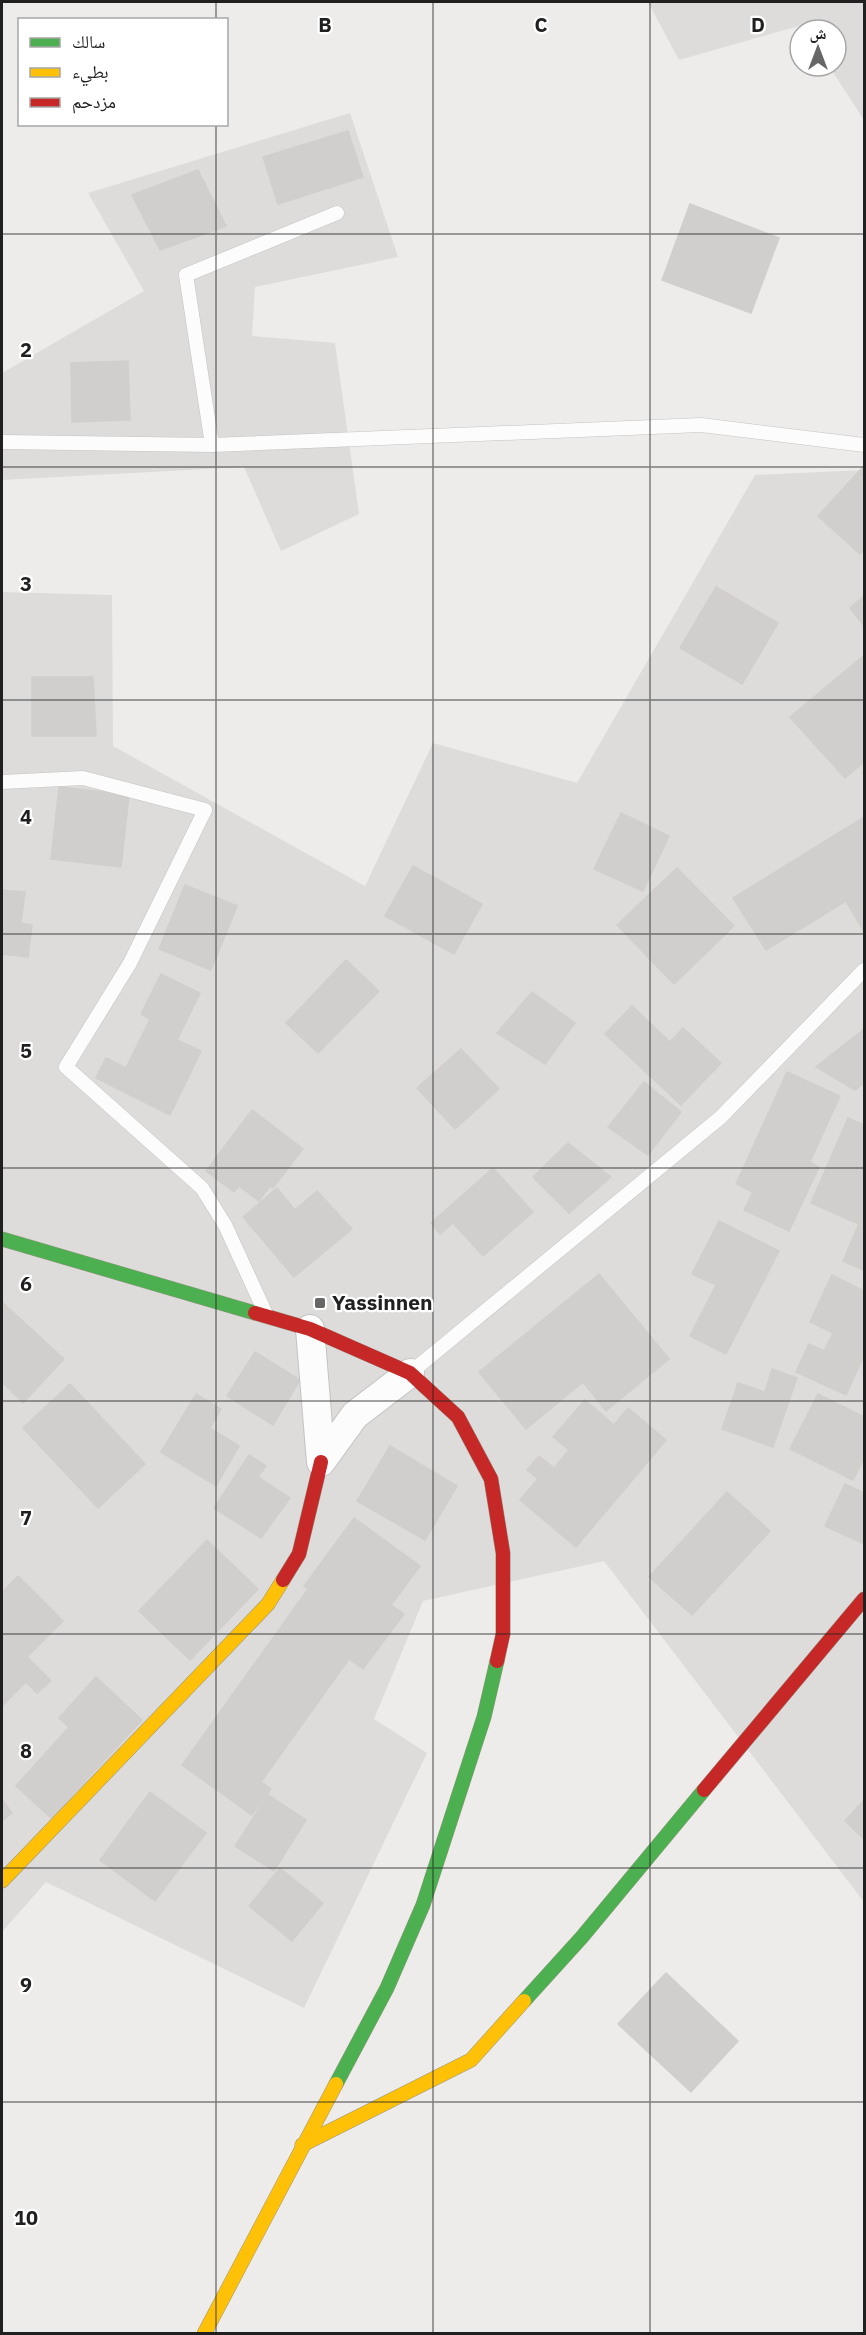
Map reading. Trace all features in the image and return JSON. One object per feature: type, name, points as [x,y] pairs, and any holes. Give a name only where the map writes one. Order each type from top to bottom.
[{"type":"street","points":[[2,1239],[310,1329],[410,1373],[458,1417],[491,1479],[503,1553],[503,1634],[484,1717],[423,1905],[387,1988],[204,2334]]},
{"type":"street","points":[[2,1881],[268,1604],[299,1554],[321,1462],[310,1329]]},
{"type":"street","points":[[321,1462],[355,1414],[410,1373]]},
{"type":"street","points":[[302,2145],[471,2060],[582,1937],[864,1599]]},
{"type":"lane","points":[[212,445],[186,276],[337,213]]},
{"type":"lane","points":[[2,442],[212,445],[701,425],[864,445]]},
{"type":"lane","points":[[2,782],[83,778],[205,810],[130,963],[66,1067],[202,1188],[225,1225],[267,1317]]},
{"type":"lane","points":[[410,1373],[721,1117],[864,970]]},
{"type":"shaded area","points":[[648,2],[864,2],[864,120],[837,78],[848,78],[848,18],[788,18],[788,29],[679,60]]},
{"type":"shaded area","points":[[350,113],[398,257],[255,287],[252,336],[335,343],[359,514],[281,551],[244,467],[2,480],[2,373],[144,291],[88,193]]},
{"type":"shaded area","points":[[864,470],[864,1709],[862,1712],[864,1713],[864,1902],[604,1561],[423,1601],[374,1719],[427,1753],[304,2008],[46,1882],[2,1932],[2,592],[112,595],[113,746],[365,886],[433,743],[577,783],[755,475]]},
{"type":"building","points":[[348,131],[363,177],[278,204],[263,157]]},
{"type":"building","points":[[198,170],[226,226],[160,250],[132,195]]},
{"type":"building","points":[[690,204],[779,238],[751,313],[662,280]]},
{"type":"building","points":[[128,361],[130,420],[72,422],[71,363]]},
{"type":"building","points":[[864,466],[864,549],[860,554],[818,516]]},
{"type":"building","points":[[716,587],[778,623],[742,684],[680,648]]},
{"type":"building","points":[[864,596],[864,626],[850,608]]},
{"type":"building","points":[[862,657],[864,660],[864,762],[845,778],[790,717]]},
{"type":"building","points":[[32,677],[93,677],[96,736],[32,736]]},
{"type":"building","points":[[59,787],[129,795],[121,867],[51,859]]},
{"type":"building","points":[[621,813],[669,836],[643,891],[594,869]]},
{"type":"building","points":[[864,817],[864,932],[846,901],[766,950],[733,898]]},
{"type":"building","points":[[413,866],[482,904],[454,954],[385,916]]},
{"type":"building","points":[[677,868],[734,926],[674,984],[617,925]]},
{"type":"building","points":[[185,885],[237,906],[211,970],[159,949]]},
{"type":"building","points":[[2,890],[25,892],[21,923],[32,925],[28,957],[2,954]]},
{"type":"building","points":[[346,960],[379,991],[318,1053],[286,1023]]},
{"type":"building","points":[[161,974],[200,993],[177,1040],[201,1051],[170,1115],[96,1078],[106,1058],[126,1068],[150,1019],[141,1014]]},
{"type":"building","points":[[532,992],[575,1023],[545,1064],[497,1033]]},
{"type":"building","points":[[632,1006],[670,1042],[683,1028],[721,1063],[681,1105],[605,1034]]},
{"type":"building","points":[[864,1029],[864,1083],[855,1090],[816,1067]]},
{"type":"building","points":[[461,1049],[499,1089],[455,1129],[417,1088]]},
{"type":"building","points":[[787,1072],[840,1096],[810,1162],[819,1167],[789,1231],[744,1210],[753,1192],[736,1184]]},
{"type":"building","points":[[644,1082],[681,1112],[648,1155],[608,1127]]},
{"type":"building","points":[[252,1110],[303,1149],[273,1188],[270,1186],[259,1201],[239,1186],[234,1192],[206,1171]]},
{"type":"building","points":[[848,1118],[864,1125],[864,1270],[843,1261],[859,1224],[811,1203]]},
{"type":"building","points":[[568,1143],[611,1177],[569,1213],[533,1177]]},
{"type":"building","points":[[493,1168],[533,1212],[483,1256],[453,1223],[440,1234],[431,1223]]},
{"type":"building","points":[[277,1188],[295,1210],[317,1191],[352,1229],[294,1277],[243,1217]]},
{"type":"building","points":[[719,1221],[779,1251],[726,1354],[690,1336],[716,1285],[692,1274]]},
{"type":"building","points":[[599,1274],[669,1359],[606,1411],[583,1382],[526,1429],[479,1372]]},
{"type":"building","points":[[832,1275],[864,1291],[864,1355],[846,1395],[796,1372],[809,1344],[824,1351],[833,1333],[810,1322]]},
{"type":"building","points":[[2,1302],[64,1359],[23,1403],[2,1382]]},
{"type":"building","points":[[255,1352],[300,1380],[273,1425],[227,1396]]},
{"type":"building","points":[[772,1369],[797,1378],[773,1447],[722,1429],[738,1383],[765,1392]]},
{"type":"building","points":[[70,1384],[145,1464],[98,1508],[23,1428]]},
{"type":"building","points":[[196,1394],[221,1409],[210,1428],[239,1446],[216,1486],[161,1452]]},
{"type":"building","points":[[818,1394],[864,1417],[864,1458],[853,1480],[790,1449]]},
{"type":"building","points":[[585,1400],[614,1425],[628,1408],[666,1440],[576,1547],[520,1500],[538,1479],[527,1470],[539,1456],[554,1468],[569,1450],[553,1437]]},
{"type":"building","points":[[390,1446],[457,1486],[425,1540],[357,1501]]},
{"type":"building","points":[[249,1455],[266,1466],[258,1477],[290,1498],[261,1538],[214,1508]]},
{"type":"building","points":[[845,1484],[864,1493],[864,1544],[825,1526]]},
{"type":"building","points":[[727,1492],[770,1531],[692,1615],[649,1577]]},
{"type":"building","points":[[354,1518],[420,1566],[391,1605],[404,1614],[363,1669],[349,1659],[261,1782],[271,1789],[252,1815],[182,1765],[308,1589],[304,1586]]},
{"type":"building","points":[[207,1540],[258,1589],[190,1660],[139,1611]]},
{"type":"building","points":[[18,1576],[63,1621],[27,1657],[51,1681],[37,1693],[26,1682],[2,1706],[2,1592]]},
{"type":"building","points":[[96,1677],[142,1720],[51,1818],[16,1786],[69,1727],[59,1718]]},
{"type":"building","points":[[150,1792],[206,1833],[155,1901],[100,1860]]},
{"type":"building","points":[[268,1795],[306,1820],[274,1871],[235,1846]]},
{"type":"building","points":[[2,1799],[12,1813],[2,1821]]},
{"type":"building","points":[[864,1800],[864,1839],[845,1821]]},
{"type":"building","points":[[280,1868],[323,1903],[292,1941],[249,1906]]},
{"type":"building","points":[[666,1973],[738,2041],[691,2092],[618,2024]]},
{"type":"traffic: fast","points":[[2,1239],[255,1313]]},
{"type":"traffic: fast","points":[[336,2084],[387,1988],[423,1905],[484,1717],[497,1661]]},
{"type":"traffic: fast","points":[[524,2001],[582,1937],[704,1790]]},
{"type":"traffic: slow","points":[[2,1881],[268,1604],[283,1580]]},
{"type":"traffic: slow","points":[[302,2145],[471,2060],[524,2001]]},
{"type":"traffic: slow","points":[[204,2334],[336,2084]]},
{"type":"traffic: jam","points":[[255,1313],[310,1329],[410,1373],[458,1417],[491,1479],[503,1553],[503,1634],[497,1661]]},
{"type":"traffic: jam","points":[[283,1580],[299,1554],[321,1462]]},
{"type":"traffic: jam","points":[[704,1790],[864,1599]]},
{"type":"place","name":"Yassinnen","points":[[320,1303]]}]
